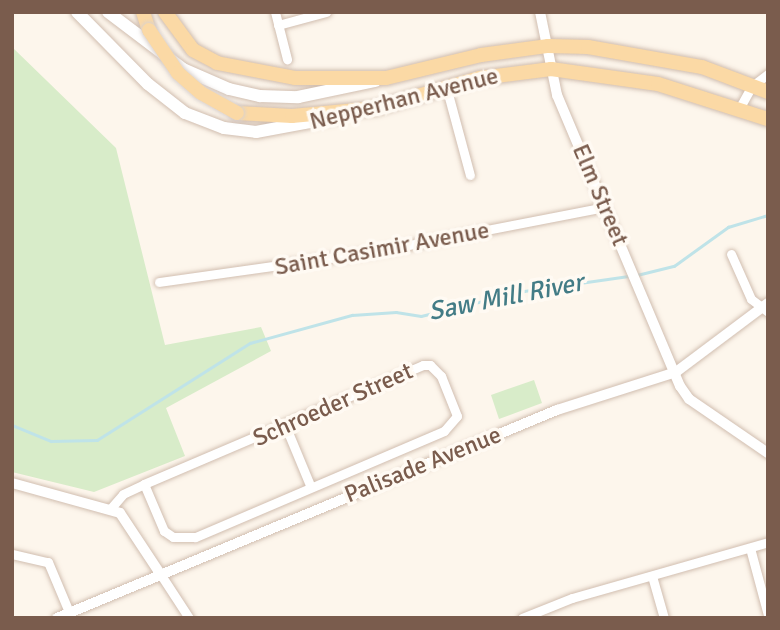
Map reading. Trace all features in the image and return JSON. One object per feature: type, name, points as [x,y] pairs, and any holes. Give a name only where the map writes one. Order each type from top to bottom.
[{"type":"main road","name":"Nepperhan Avenue","points":[[77,12],[158,92],[185,113],[224,128],[256,132],[376,108],[447,90],[480,78],[551,69],[658,84],[768,118]]},
{"type":"main road","name":"Nepperhan Avenue","points":[[108,12],[183,69],[260,96],[337,91],[481,55],[548,46],[651,55],[768,92]]},
{"type":"main road","points":[[142,12],[149,30],[178,73],[201,93],[237,113],[292,116],[376,108]]},
{"type":"main road","points":[[165,12],[193,50],[242,71],[299,78],[386,78]]},
{"type":"street","points":[[275,12],[288,59]]},
{"type":"street","points":[[278,25],[326,12]]},
{"type":"street","name":"Elm Street","points":[[540,12],[551,69],[604,207],[676,372]]},
{"type":"street","points":[[739,109],[751,86],[768,74]]},
{"type":"street","points":[[447,90],[470,175]]},
{"type":"street","name":"Saint Casimir Avenue","points":[[159,282],[373,252],[604,207]]},
{"type":"street","points":[[731,254],[751,299],[766,307]]},
{"type":"street","name":"Palisade Avenue","points":[[57,618],[159,572],[557,410],[676,372],[766,307]]},
{"type":"street","name":"Schroeder Street","points":[[111,508],[123,494],[144,484],[423,365],[436,368],[454,405],[455,421],[444,431],[183,539],[164,531],[144,484]]},
{"type":"street","points":[[676,372],[689,399],[768,453]]},
{"type":"street","points":[[285,425],[310,485]]},
{"type":"street","points":[[12,483],[111,508],[129,523],[189,618]]},
{"type":"street","points":[[522,618],[768,542]]},
{"type":"street","points":[[750,548],[768,615]]},
{"type":"street","points":[[12,554],[48,562],[69,612]]},
{"type":"street","points":[[652,576],[664,618]]},
{"type":"green space","points":[[12,47],[116,148],[165,345],[261,327],[271,351],[166,408],[185,456],[94,492],[12,472]]},
{"type":"green space","points":[[534,380],[542,403],[499,419],[491,395]]},
{"type":"waterway","name":"Saw Mill River","points":[[637,275],[674,266],[728,227],[768,215]]},
{"type":"waterway","name":"Saw Mill River","points":[[12,425],[51,441],[97,440],[250,343],[352,315],[396,312],[421,316],[524,291],[630,276]]}]
